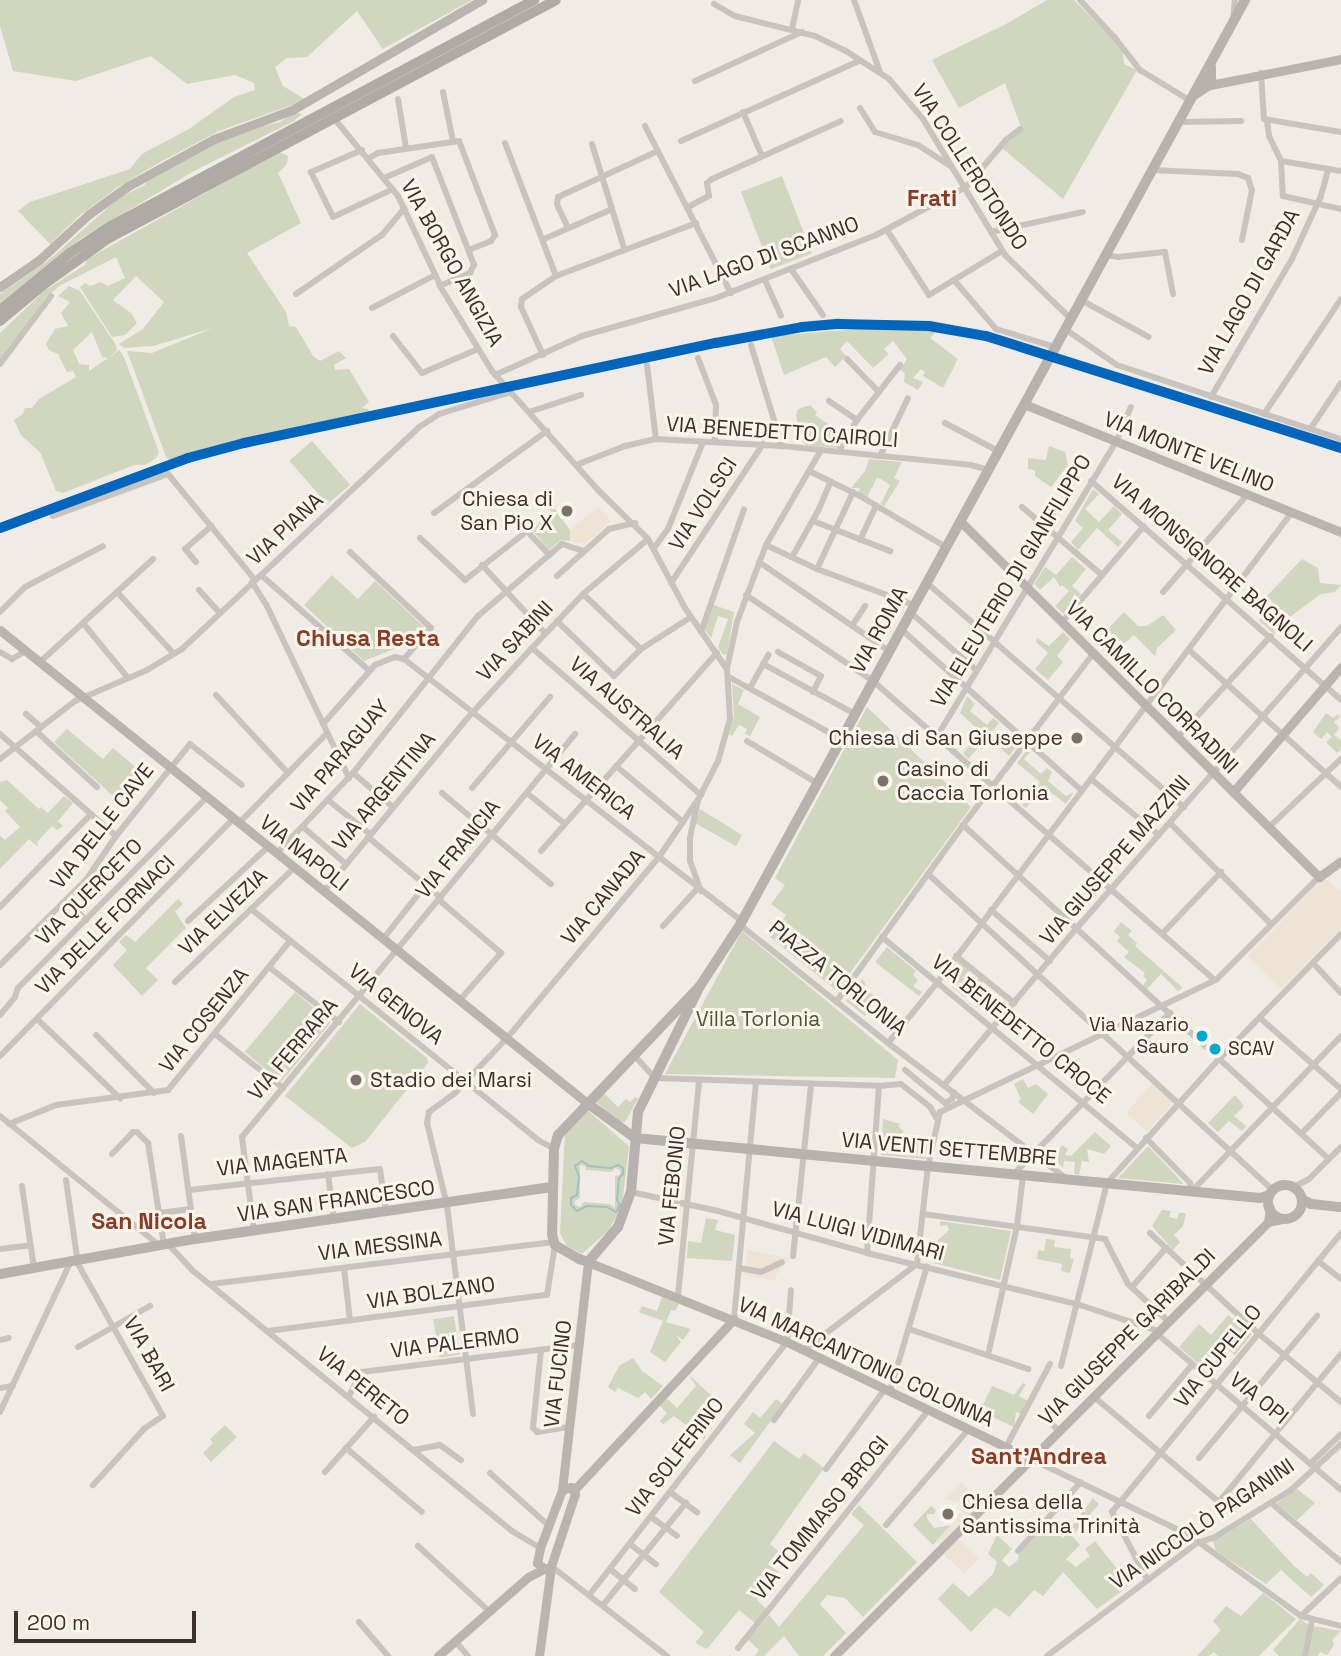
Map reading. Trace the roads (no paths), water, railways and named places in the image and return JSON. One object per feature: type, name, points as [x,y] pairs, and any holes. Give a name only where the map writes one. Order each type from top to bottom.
[{"type":"highway","points":[[0,310],[70,253],[111,226],[534,0]]},
{"type":"highway","points":[[0,321],[51,278],[109,239],[556,0]]},
{"type":"main road","points":[[1190,99],[1207,81],[1212,63],[1245,0]]},
{"type":"main road","name":"VIA ROMA","points":[[741,923],[1190,99]]},
{"type":"main road","name":"PIAZZA TORLONIA","points":[[588,1262],[618,1227],[631,1192],[638,1112],[700,986],[741,923]]},
{"type":"main road","name":"PIAZZA TORLONIA","points":[[554,1149],[558,1135],[700,986]]},
{"type":"main road","points":[[587,1103],[635,1138]]},
{"type":"main road","points":[[620,1129],[638,1112]]},
{"type":"main road","name":"VIA VENTI SETTEMBRE","points":[[635,1138],[1268,1199]]},
{"type":"main road","points":[[554,1149],[554,1243],[588,1262]]},
{"type":"main road","points":[[1283,1185],[1294,1187],[1305,1204],[1293,1217],[1282,1219],[1268,1199],[1283,1185]]},
{"type":"main road","name":"VIA SAN FRANCESCO","points":[[0,1274],[195,1239],[386,1214],[553,1187]]},
{"type":"main road","points":[[1305,1204],[1341,1207]]},
{"type":"street","points":[[0,286],[39,260],[89,214],[128,186],[214,139],[292,110],[482,0]]},
{"type":"street","points":[[792,29],[798,0]]},
{"type":"street","points":[[854,0],[880,72]]},
{"type":"street","points":[[1080,0],[1115,37],[1140,70],[1190,99]]},
{"type":"street","points":[[1233,23],[1235,0]]},
{"type":"street","name":"VIA COLLEROTONDO","points":[[714,4],[735,16],[803,32],[880,72],[918,112],[966,187],[1002,251],[1021,274],[1071,318]]},
{"type":"street","points":[[695,81],[803,32]]},
{"type":"street","points":[[1207,81],[1224,81],[1341,59]]},
{"type":"street","points":[[681,141],[861,60]]},
{"type":"street","points":[[1261,73],[1262,115],[1267,121],[1269,136],[1281,161],[1283,196],[1341,209]]},
{"type":"street","points":[[443,92],[453,141]]},
{"type":"street","points":[[398,99],[406,148]]},
{"type":"street","points":[[860,108],[878,134],[921,146],[953,167]]},
{"type":"street","points":[[743,112],[762,156]]},
{"type":"street","points":[[688,208],[709,196],[710,180],[841,121]]},
{"type":"street","points":[[1178,122],[1241,121]]},
{"type":"street","points":[[1267,121],[1341,132]]},
{"type":"street","name":"VIA BORGO ANGIZIA","points":[[337,122],[369,158],[405,208],[440,286],[495,375],[576,465],[648,539],[691,617],[727,669],[730,719],[718,761],[699,798],[690,839],[690,861],[699,890]]},
{"type":"street","points":[[645,126],[731,293]]},
{"type":"street","name":"VIA LAGO DI SCANNO","points":[[495,375],[582,336],[731,293],[887,230],[966,187],[1020,129]]},
{"type":"street","points":[[369,158],[406,148],[459,141],[495,235],[491,241],[469,250]]},
{"type":"street","points":[[505,143],[556,276]]},
{"type":"street","points":[[592,144],[610,210],[624,248]]},
{"type":"street","points":[[362,150],[311,172],[333,218],[393,189]]},
{"type":"street","points":[[568,228],[557,199],[658,151]]},
{"type":"street","points":[[384,178],[432,157],[474,265],[472,272],[440,286]]},
{"type":"street","points":[[1281,161],[1341,171]]},
{"type":"street","name":"VIA LAGO DI GARDA","points":[[1211,397],[1283,277],[1317,204],[1328,169]]},
{"type":"street","points":[[1152,170],[1247,177],[1252,190],[1242,240]]},
{"type":"street","points":[[296,294],[382,235],[405,208]]},
{"type":"street","points":[[544,239],[610,210]]},
{"type":"street","points":[[991,232],[1083,212]]},
{"type":"street","points":[[544,355],[521,303],[556,276],[624,248],[696,223]]},
{"type":"street","points":[[887,230],[928,294],[1002,251]]},
{"type":"street","points":[[1105,254],[1115,257],[1165,252],[1173,294]]},
{"type":"street","points":[[791,269],[823,315]]},
{"type":"street","points":[[372,309],[435,275]]},
{"type":"street","points":[[765,280],[781,316]]},
{"type":"street","points":[[954,280],[996,329],[1053,351]]},
{"type":"street","points":[[0,364],[51,296]]},
{"type":"street","points":[[1264,414],[1341,299]]},
{"type":"street","points":[[1081,300],[1149,337]]},
{"type":"street","points":[[1065,329],[1111,363],[1341,439]]},
{"type":"street","points":[[393,336],[422,373],[478,349]]},
{"type":"street","points":[[751,345],[782,446]]},
{"type":"street","points":[[698,358],[716,405],[715,442]]},
{"type":"street","points":[[847,359],[879,392]]},
{"type":"street","points":[[647,365],[656,439]]},
{"type":"street","points":[[839,452],[857,421],[900,365]]},
{"type":"street","points":[[1311,428],[1341,383]]},
{"type":"street","name":"VIA PIANA","points":[[0,759],[83,698],[174,654],[419,427],[439,414],[511,392]]},
{"type":"street","points":[[529,412],[581,395]]},
{"type":"street","points":[[880,456],[908,398]]},
{"type":"street","points":[[829,401],[857,421]]},
{"type":"street","name":"VIA MONTE VELINO","points":[[1024,404],[1341,532]]},
{"type":"street","name":"VIA ELEUTERIO DI GIANFILIPPO","points":[[936,738],[1116,442],[1131,408]]},
{"type":"street","points":[[945,424],[998,451]]},
{"type":"street","points":[[434,513],[547,432]]},
{"type":"street","name":"VIA BENEDETTO CAIROLI","points":[[576,465],[625,446],[656,439],[763,444],[971,465],[988,470]]},
{"type":"street","points":[[654,548],[668,529],[704,442]]},
{"type":"street","name":"VIA VOLSCI","points":[[671,583],[763,444]]},
{"type":"street","points":[[727,669],[746,595],[766,544],[821,450]]},
{"type":"street","points":[[809,471],[853,492],[946,547]]},
{"type":"street","points":[[53,516],[168,474],[256,579],[370,671]]},
{"type":"street","points":[[792,557],[813,521],[831,481]]},
{"type":"street","name":"VIA MONSIGNORE BAGNOLI","points":[[1091,481],[1341,700]]},
{"type":"street","points":[[817,569],[853,492]]},
{"type":"street","points":[[1163,592],[1248,494]]},
{"type":"street","points":[[860,540],[876,505]]},
{"type":"street","points":[[1022,506],[1102,575]]},
{"type":"street","points":[[701,632],[744,509]]},
{"type":"street","points":[[887,1043],[937,983],[1293,512]]},
{"type":"street","points":[[813,521],[890,551]]},
{"type":"street","name":"VIA CAMILLO CORRADINI","points":[[960,521],[1319,877]]},
{"type":"street","points":[[557,576],[611,528],[635,523]]},
{"type":"street","points":[[196,562],[185,549],[211,526]]},
{"type":"street","points":[[1062,622],[1144,526]]},
{"type":"street","points":[[420,538],[465,580],[527,531],[549,555],[562,544],[583,551]]},
{"type":"street","name":"VIA SABINI","points":[[472,713],[583,594],[648,539]]},
{"type":"street","points":[[766,544],[912,609],[976,670]]},
{"type":"street","points":[[0,612],[25,587],[103,546]]},
{"type":"street","points":[[323,724],[370,671],[384,660],[395,657],[404,659],[430,628],[350,552]]},
{"type":"street","name":"VIA PARAGUAY","points":[[277,853],[351,776],[478,616],[549,555]]},
{"type":"street","points":[[40,662],[153,559]]},
{"type":"street","points":[[759,562],[889,651]]},
{"type":"street","points":[[482,565],[545,633]]},
{"type":"street","points":[[256,579],[327,733],[351,776],[393,807]]},
{"type":"street","points":[[927,583],[1184,807]]},
{"type":"street","points":[[199,590],[220,613]]},
{"type":"street","points":[[117,592],[174,654]]},
{"type":"street","points":[[583,594],[641,649]]},
{"type":"street","points":[[746,595],[873,681],[1214,980]]},
{"type":"street","points":[[852,626],[865,606]]},
{"type":"street","points":[[556,621],[614,676],[641,649],[691,617]]},
{"type":"street","points":[[83,622],[128,678]]},
{"type":"street","name":"VIA GIUSEPPE MAZZINI","points":[[944,1085],[1076,929],[1341,627]]},
{"type":"street","points":[[901,629],[1081,790]]},
{"type":"street","name":"VIA NAPOLI","points":[[0,630],[587,1103]]},
{"type":"street","points":[[1178,737],[1271,636]]},
{"type":"street","name":"VIA AUSTRALIA","points":[[532,648],[699,798]]},
{"type":"street","points":[[1189,650],[1341,787]]},
{"type":"street","points":[[0,652],[12,659],[26,651]]},
{"type":"street","points":[[778,652],[821,676],[813,692]]},
{"type":"street","points":[[541,851],[717,653]]},
{"type":"street","points":[[836,1002],[963,825],[1093,654]]},
{"type":"street","points":[[750,688],[768,655]]},
{"type":"street","name":"VIA AMERICA","points":[[404,659],[741,923]]},
{"type":"street","points":[[763,664],[855,714]]},
{"type":"street","points":[[1233,792],[1341,667]]},
{"type":"street","points":[[729,677],[841,739]]},
{"type":"street","points":[[216,695],[288,773]]},
{"type":"street","points":[[472,788],[550,697]]},
{"type":"street","name":"VIA ARGENTINA","points":[[324,891],[472,713]]},
{"type":"street","points":[[26,714],[97,787]]},
{"type":"street","name":"VIA DELLE FORNACI","points":[[0,1056],[327,733]]},
{"type":"street","points":[[0,734],[116,836]]},
{"type":"street","name":"VIA FRANCIA","points":[[398,951],[575,734]]},
{"type":"street","points":[[747,741],[817,783]]},
{"type":"street","name":"VIA DELLE CAVE","points":[[0,965],[67,901],[190,744],[242,786]]},
{"type":"street","points":[[1269,827],[1341,759]]},
{"type":"street","points":[[616,766],[683,822]]},
{"type":"street","points":[[1091,779],[1159,835]]},
{"type":"street","points":[[442,793],[551,884]]},
{"type":"street","points":[[527,793],[565,824]]},
{"type":"street","name":"VIA QUERCETO","points":[[0,1015],[18,988],[207,797]]},
{"type":"street","name":"VIA CANADA","points":[[447,1205],[427,1118],[430,1108],[455,1093],[507,1038],[659,858],[699,798]]},
{"type":"street","points":[[328,800],[501,953],[459,1001]]},
{"type":"street","points":[[1,902],[91,814]]},
{"type":"street","points":[[1170,822],[1271,924]]},
{"type":"street","points":[[963,825],[1329,1158]]},
{"type":"street","points":[[303,827],[346,863]]},
{"type":"street","points":[[188,920],[268,846]]},
{"type":"street","points":[[938,1115],[963,1099],[1214,980],[1319,877],[1341,861]]},
{"type":"street","name":"VIA ELVEZIA","points":[[175,982],[294,868]]},
{"type":"street","points":[[1162,934],[1221,872]]},
{"type":"street","points":[[928,874],[1232,1149],[1268,1199],[1268,1222],[1282,1219]]},
{"type":"street","points":[[663,926],[699,890]]},
{"type":"street","points":[[383,939],[419,892]]},
{"type":"street","points":[[67,901],[86,920]]},
{"type":"street","name":"VIA GENOVA","points":[[251,909],[465,1082],[554,1149]]},
{"type":"street","points":[[991,910],[1050,961]]},
{"type":"street","name":"PIAZZA TORLONIA","points":[[741,923],[887,1043],[1068,1180]]},
{"type":"street","points":[[1061,1366],[1107,1183],[1220,1058],[1341,934]]},
{"type":"street","name":"VIA BENEDETTO CROCE","points":[[883,937],[1138,1148]]},
{"type":"street","name":"VIA COSENZA","points":[[9,1124],[56,1105],[154,1093],[171,1088],[290,941]]},
{"type":"street","name":"VIA FERRARA","points":[[248,1182],[242,1137],[398,951]]},
{"type":"street","points":[[957,956],[1014,1003]]},
{"type":"street","points":[[1312,963],[1341,993]]},
{"type":"street","points":[[269,967],[339,1022]]},
{"type":"street","points":[[0,1002],[7,1008]]},
{"type":"street","points":[[988,1355],[1017,1226],[1018,1175],[1032,1153],[1170,1013]]},
{"type":"street","points":[[1260,1018],[1341,1091],[1302,1133]]},
{"type":"street","points":[[37,1019],[120,1098]]},
{"type":"street","points":[[215,1034],[283,1088]]},
{"type":"street","points":[[96,1035],[154,1093]]},
{"type":"street","points":[[1192,1191],[1341,1036]]},
{"type":"street","points":[[633,1054],[655,1078],[879,1086],[901,1084],[938,1115]]},
{"type":"street","points":[[901,1084],[905,1056]]},
{"type":"street","points":[[905,1070],[945,1103]]},
{"type":"street","name":"VIA FEBONIO","points":[[678,1296],[699,1080]]},
{"type":"street","points":[[539,1656],[548,1568],[574,1490],[734,1319],[757,1082]]},
{"type":"street","points":[[793,1256],[811,1084]]},
{"type":"street","points":[[867,1253],[879,1086]]},
{"type":"street","points":[[804,1350],[917,1264],[928,1166],[938,1115],[945,1103],[952,1099],[954,1092]]},
{"type":"street","name":"VIA PERETO","points":[[0,1116],[164,1245],[539,1553]]},
{"type":"street","points":[[112,1154],[133,1132],[137,1132],[148,1143],[164,1245]]},
{"type":"street","points":[[181,1136],[195,1239]]},
{"type":"street","points":[[1146,1138],[1190,1183],[1192,1191]]},
{"type":"street","points":[[1294,1187],[1309,1179],[1341,1147]]},
{"type":"street","name":"VIA MAGENTA","points":[[189,1190],[380,1168],[386,1214]]},
{"type":"street","points":[[328,1174],[334,1221]]},
{"type":"street","name":"VIA BARI","points":[[65,1180],[74,1261],[163,1416],[144,1429],[93,1485]]},
{"type":"street","points":[[248,1182],[254,1231]]},
{"type":"street","points":[[22,1186],[34,1268]]},
{"type":"street","name":"VIA LUIGI VIDIMARI","points":[[631,1192],[927,1266],[1003,1288],[1077,1304],[1157,1332]]},
{"type":"street","points":[[447,1205],[473,1414]]},
{"type":"street","points":[[159,1213],[191,1209]]},
{"type":"street","points":[[923,1214],[1105,1239],[1121,1273],[1168,1321]]},
{"type":"street","name":"VIA GIUSEPPE GARIBALDI","points":[[834,1656],[1029,1458],[1268,1222]]},
{"type":"street","points":[[1150,1233],[1259,1334],[1341,1402]]},
{"type":"street","name":"VIA CUPELLO","points":[[1122,1501],[1341,1233]]},
{"type":"street","name":"VIA MESSINA","points":[[211,1284],[554,1243]]},
{"type":"street","name":"VIA BOLZANO","points":[[268,1331],[547,1295],[554,1243]]},
{"type":"street","points":[[0,1249],[31,1245]]},
{"type":"street","points":[[1132,1287],[1166,1248]]},
{"type":"street","points":[[0,1412],[74,1261]]},
{"type":"street","points":[[1318,1261],[1341,1279]]},
{"type":"street","name":"VIA MARCANTONIO COLONNA","points":[[588,1262],[787,1342],[1122,1501],[1197,1543],[1301,1616],[1312,1621],[1341,1626]]},
{"type":"street","name":"VIA FUCINO","points":[[528,1577],[562,1490],[588,1262]]},
{"type":"street","points":[[739,1268],[761,1272],[782,1262]]},
{"type":"street","points":[[826,1469],[888,1390],[927,1266]]},
{"type":"street","points":[[344,1268],[350,1321]]},
{"type":"street","points":[[787,1342],[791,1290]]},
{"type":"street","points":[[78,1347],[150,1306]]},
{"type":"street","points":[[1199,1458],[1317,1316]]},
{"type":"street","points":[[909,1328],[1028,1368]]},
{"type":"street","name":"VIA OPI","points":[[1157,1332],[1192,1365],[1341,1490]]},
{"type":"street","points":[[0,1340],[9,1338]]},
{"type":"street","name":"VIA SOLFERINO","points":[[590,1594],[787,1342]]},
{"type":"street","name":"VIA PALERMO","points":[[348,1396],[362,1372],[580,1345]]},
{"type":"street","points":[[541,1350],[533,1428],[539,1432],[570,1427]]},
{"type":"street","points":[[1093,1396],[1219,1502],[1341,1354]]},
{"type":"street","points":[[774,1420],[820,1357]]},
{"type":"street","points":[[1006,1447],[1050,1364]]},
{"type":"street","points":[[1149,1416],[1192,1365]]},
{"type":"street","points":[[0,1388],[13,1385]]},
{"type":"street","points":[[1057,1408],[1051,1422],[1058,1430]]},
{"type":"street","name":"VIA TOMMASO BROGI","points":[[738,1648],[929,1410]]},
{"type":"street","points":[[325,1472],[373,1417]]},
{"type":"street","points":[[886,1525],[969,1429]]},
{"type":"street","points":[[1313,1466],[1341,1434]]},
{"type":"street","name":"VIA NICCOLÒ PAGANINI","points":[[1047,1656],[1197,1543],[1215,1537],[1271,1503],[1341,1444]]},
{"type":"street","points":[[414,1450],[440,1445],[461,1460]]},
{"type":"street","points":[[346,1448],[422,1512]]},
{"type":"street","points":[[490,1472],[548,1525]]},
{"type":"street","points":[[1018,1551],[1081,1482]]},
{"type":"street","points":[[562,1490],[569,1486],[574,1490]]},
{"type":"street","points":[[670,1492],[697,1512]]},
{"type":"street","points":[[1122,1501],[1112,1512],[1147,1579]]},
{"type":"street","points":[[603,1605],[686,1503]]},
{"type":"street","points":[[1271,1503],[1341,1562]]},
{"type":"street","points":[[651,1517],[677,1536]]},
{"type":"street","points":[[630,1544],[656,1564]]},
{"type":"street","points":[[418,1546],[489,1611]]},
{"type":"street","points":[[539,1553],[538,1566],[548,1568],[590,1594],[667,1656]]},
{"type":"street","points":[[438,1656],[528,1577],[548,1568]]},
{"type":"street","points":[[610,1569],[635,1589]]},
{"type":"street","points":[[1301,1616],[1341,1578]]},
{"type":"street","points":[[1305,1656],[1312,1621]]},
{"type":"street","points":[[359,1622],[388,1656]]},
{"type":"street","points":[[455,1641],[468,1656]]},
{"type":"waterway","points":[[582,1161],[589,1166],[611,1168],[618,1165],[623,1168],[617,1200],[620,1205],[616,1212],[607,1207],[587,1206],[577,1211],[571,1205],[571,1198],[577,1195],[579,1176],[575,1166],[582,1161]]},
{"type":"place","name":"Chiesa di San Pio X","points":[[567,511]]},
{"type":"place","name":"Chiesa di San Giuseppe","points":[[1077,738]]},
{"type":"place","name":"Casino di Caccia Torlonia","points":[[883,781]]},
{"type":"place","name":"Via Nazario Sauro","points":[[1202,1036]]},
{"type":"place","name":"SCAV","points":[[1215,1049]]},
{"type":"place","name":"Stadio dei Marsi","points":[[356,1080]]},
{"type":"place","name":"Chiesa della Santissima Trinità","points":[[948,1514]]},
{"type":"district","name":"Frati","points":[[932,198]]},
{"type":"district","name":"Chiusa Resta","points":[[368,638]]},
{"type":"district","name":"San Nicola","points":[[149,1221]]},
{"type":"district","name":"Sant'Andrea","points":[[1039,1456]]},
{"type":"park label","name":"Villa Torlonia","points":[[758,1019]]}]
